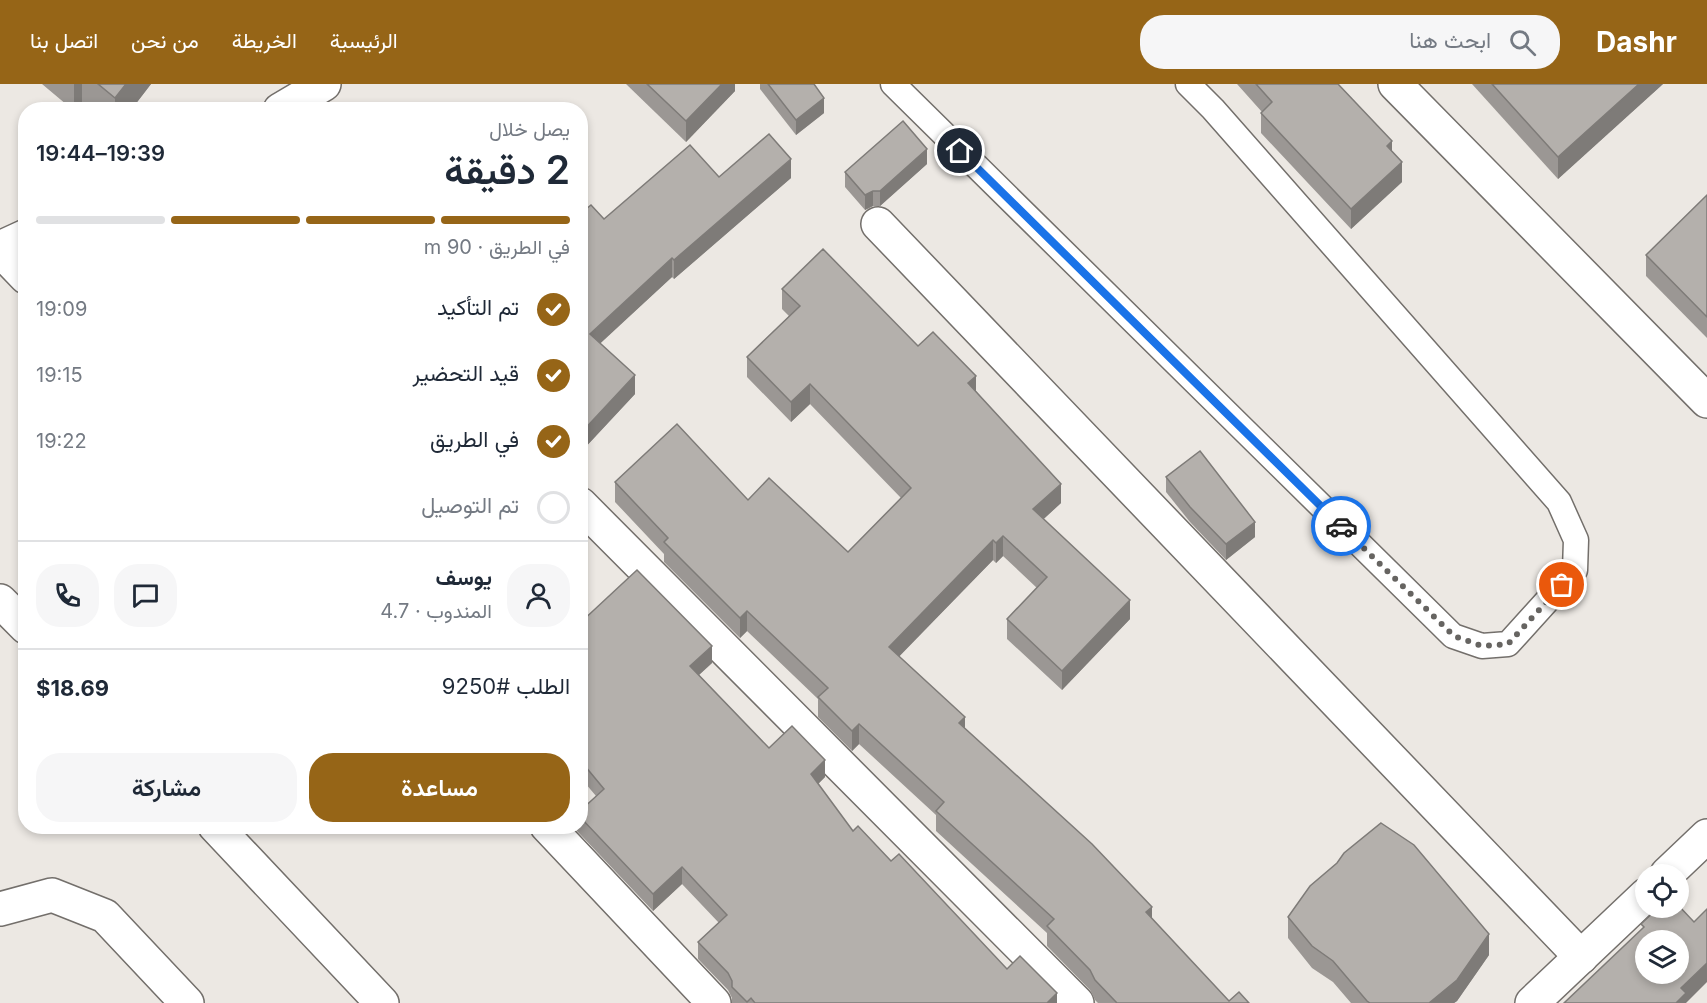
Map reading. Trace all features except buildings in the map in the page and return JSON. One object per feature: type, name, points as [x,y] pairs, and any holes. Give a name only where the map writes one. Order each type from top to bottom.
[{"type":"street","points":[[294,102],[324,84]]},
{"type":"street","points":[[1395,84],[1707,401]]},
{"type":"street","points":[[878,224],[1581,957]]},
{"type":"street","points":[[18,240],[0,249],[18,268]]},
{"type":"street","points":[[588,512],[1077,1003]]},
{"type":"street","points":[[0,601],[18,619]]},
{"type":"street","points":[[223,834],[382,1003]]},
{"type":"street","points":[[555,834],[714,1003]]},
{"type":"street","points":[[1678,864],[1707,836]]},
{"type":"street","points":[[0,909],[52,895],[105,916],[188,1003]]},
{"type":"street","points":[[1532,1003],[1635,905]]},
{"type":"lane","points":[[893,84],[1454,636],[1482,646],[1508,644],[1575,570],[1576,540],[1559,502],[1213,109],[1188,84]]},
{"type":"way so far","points":[[1341,526],[1454,636],[1482,646],[1508,644],[1562,585]]},
{"type":"route","points":[[960,151],[1341,526]]}]
